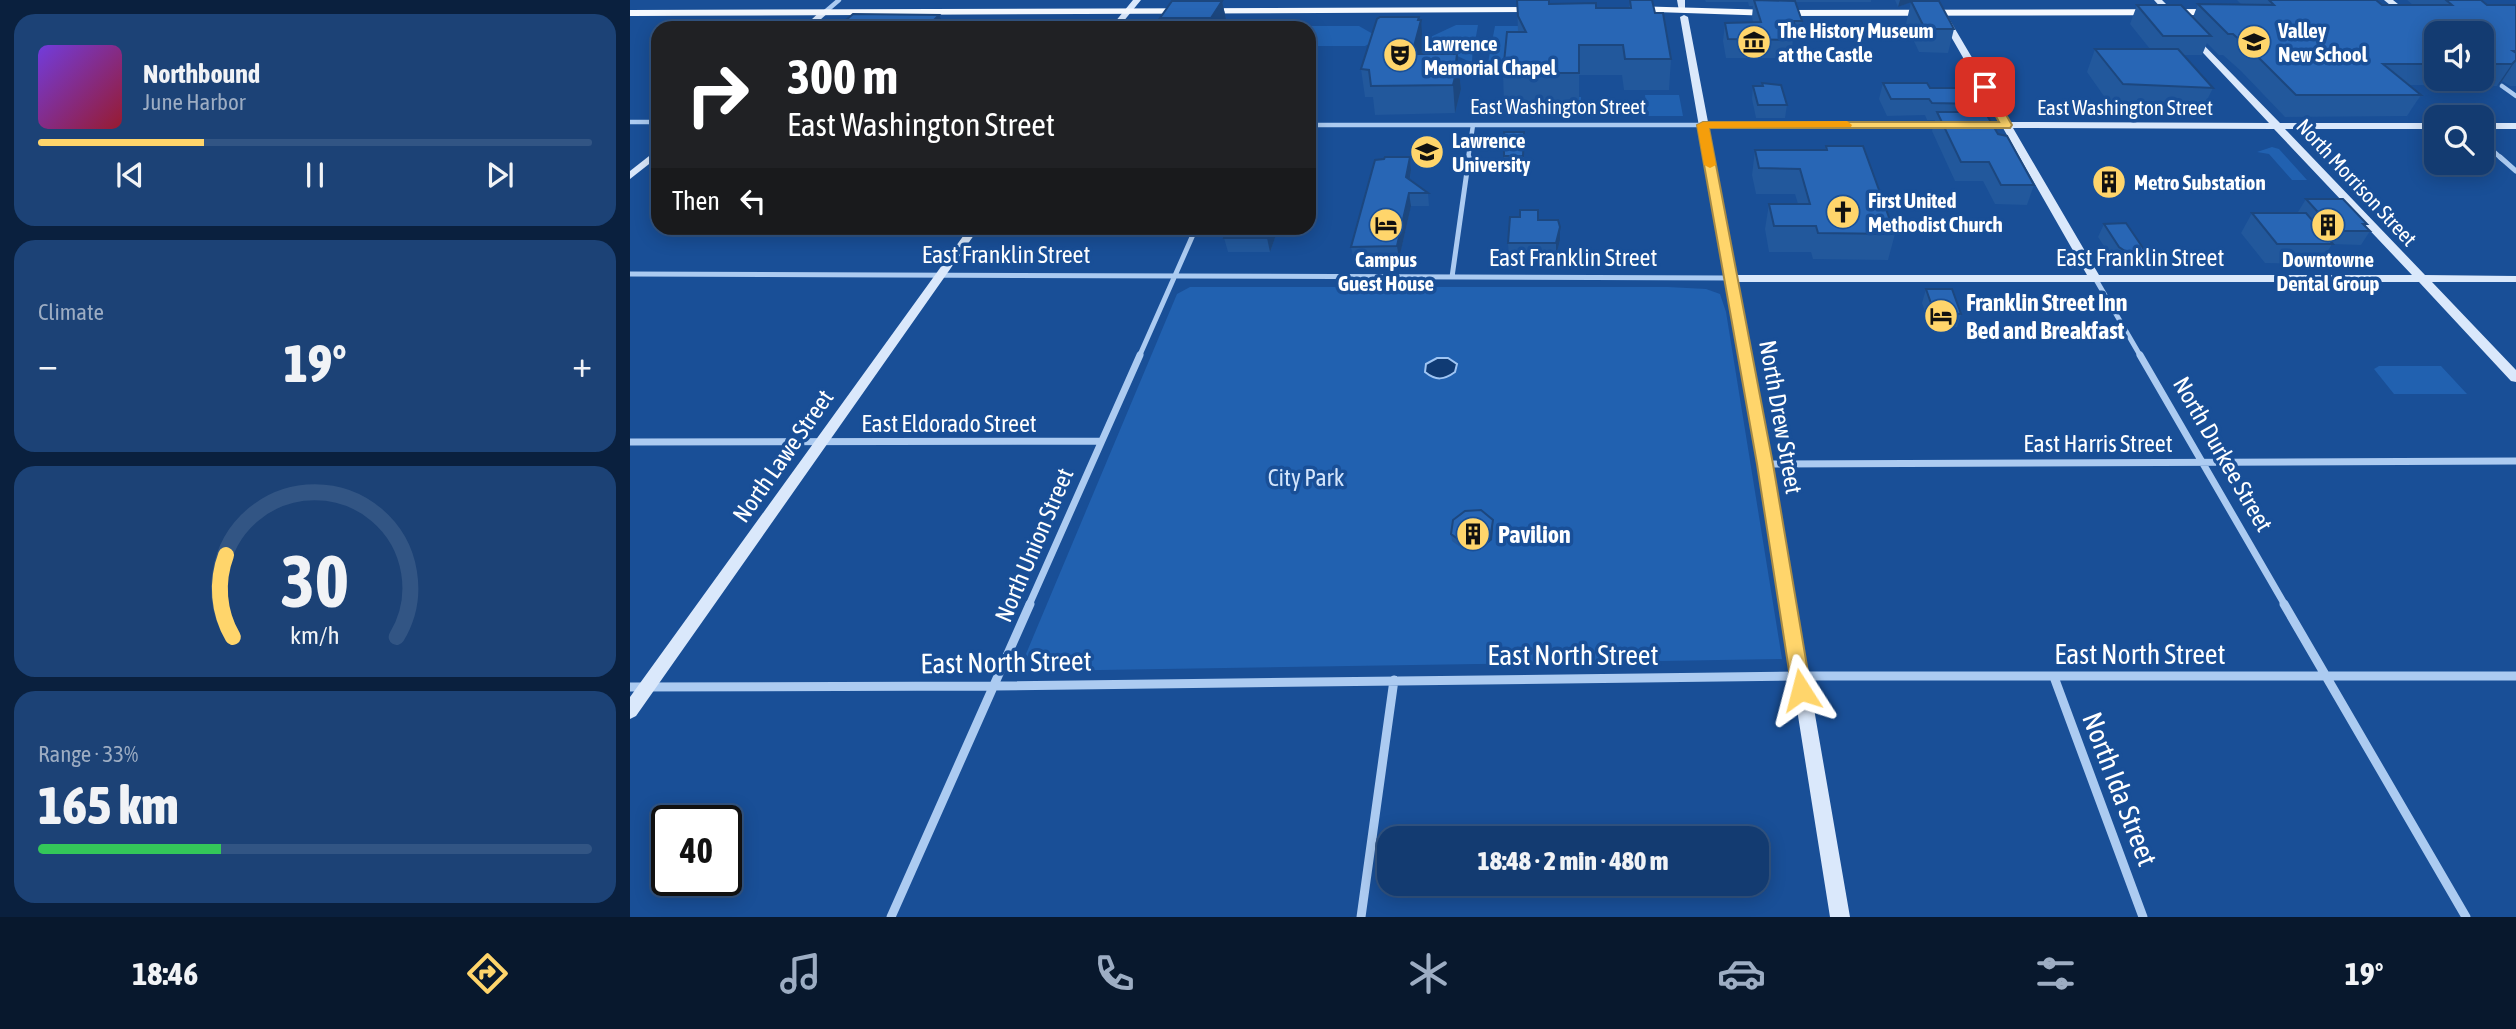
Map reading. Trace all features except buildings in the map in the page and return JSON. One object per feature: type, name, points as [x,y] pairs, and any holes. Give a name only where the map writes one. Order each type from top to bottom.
[{"type":"main road","points":[[630,13],[1032,13],[1051,16],[1130,8],[1553,13]]},
{"type":"main road","points":[[1616,13],[1682,9],[1773,13],[2229,12]]},
{"type":"main road","points":[[2386,12],[2410,13]]},
{"type":"street","points":[[814,21],[839,0]]},
{"type":"street","name":"North Durkee Street","points":[[1934,0],[2466,917]]},
{"type":"street","name":"North Morrison Street","points":[[2158,0],[2516,378]]},
{"type":"street","points":[[2388,0],[2410,13]]},
{"type":"street","name":"North Drew Street","points":[[1682,9],[1765,464],[1840,917]]},
{"type":"street","points":[[2502,86],[2516,96]]},
{"type":"street","points":[[630,122],[651,122]]},
{"type":"street","name":"East Washington Street","points":[[1316,125],[2424,126]]},
{"type":"street","points":[[1452,277],[1474,125]]},
{"type":"street","points":[[2494,126],[2516,126]]},
{"type":"street","points":[[2494,152],[2516,171]]},
{"type":"street","points":[[630,176],[651,158]]},
{"type":"street","name":"North Lawe Street","points":[[630,711],[969,235]]},
{"type":"street","name":"North Union Street","points":[[891,917],[1193,235]]},
{"type":"street","name":"East Franklin Street","points":[[630,274],[2516,279]]},
{"type":"street","name":"East Eldorado Street","points":[[630,442],[1101,441]]},
{"type":"street","name":"East Harris Street","points":[[1765,464],[2516,461]]},
{"type":"street","name":"East North Street","points":[[630,687],[994,686],[1799,676],[2516,676]]},
{"type":"street","name":"North Ida Street","points":[[2053,677],[2143,917]]},
{"type":"street","points":[[1361,917],[1394,680]]},
{"type":"green space","points":[[1456,25],[1478,25],[1473,42],[1472,63],[1424,40]]},
{"type":"green space","points":[[1316,26],[1359,26],[1380,38],[1365,46],[1316,46]]},
{"type":"green space","points":[[1495,26],[1549,26],[1504,60],[1504,63],[1488,63]]},
{"type":"green space","points":[[1645,95],[1679,95],[1683,116],[1647,116]]},
{"type":"green space","points":[[1578,97],[1581,97],[1581,116],[1540,116],[1531,109],[1531,104],[1578,104]]},
{"type":"green space","points":[[2272,147],[2279,149],[2307,180],[2292,180],[2269,154],[2257,152]]},
{"type":"green space","name":"City Park","points":[[1190,287],[1668,287],[1706,289],[1720,294],[1726,312],[1782,659],[1038,671],[1026,654],[1177,294]]},
{"type":"green space","points":[[2379,366],[2441,366],[2467,394],[2394,394],[2374,369]]},
{"type":"shaded area","points":[[1437,358],[1448,358],[1457,364],[1455,372],[1440,378],[1425,372],[1426,364]]},
{"type":"slow traffic","points":[[1710,165],[1703,125],[1847,125]]},
{"type":"place","name":"The History Museum at the Castle","points":[[1754,42]]},
{"type":"place","name":"Valley New School","points":[[2254,42]]},
{"type":"place","name":"Lawrence Memorial Chapel","points":[[1400,55]]},
{"type":"place","name":"Lawrence University","points":[[1427,152]]},
{"type":"place","name":"Metro Substation","points":[[2109,182]]},
{"type":"place","name":"First United Methodist Church","points":[[1843,212]]},
{"type":"place","name":"Campus Guest House","points":[[1386,225]]},
{"type":"place","name":"Downtowne Dental Group","points":[[2328,225]]},
{"type":"place","name":"Franklin Street Inn Bed and Breakfast","points":[[1941,316]]},
{"type":"place","name":"Pavilion","points":[[1473,534]]},
{"type":"route","points":[[1801,690],[1765,464],[1703,125],[2007,125],[1985,87]]}]
